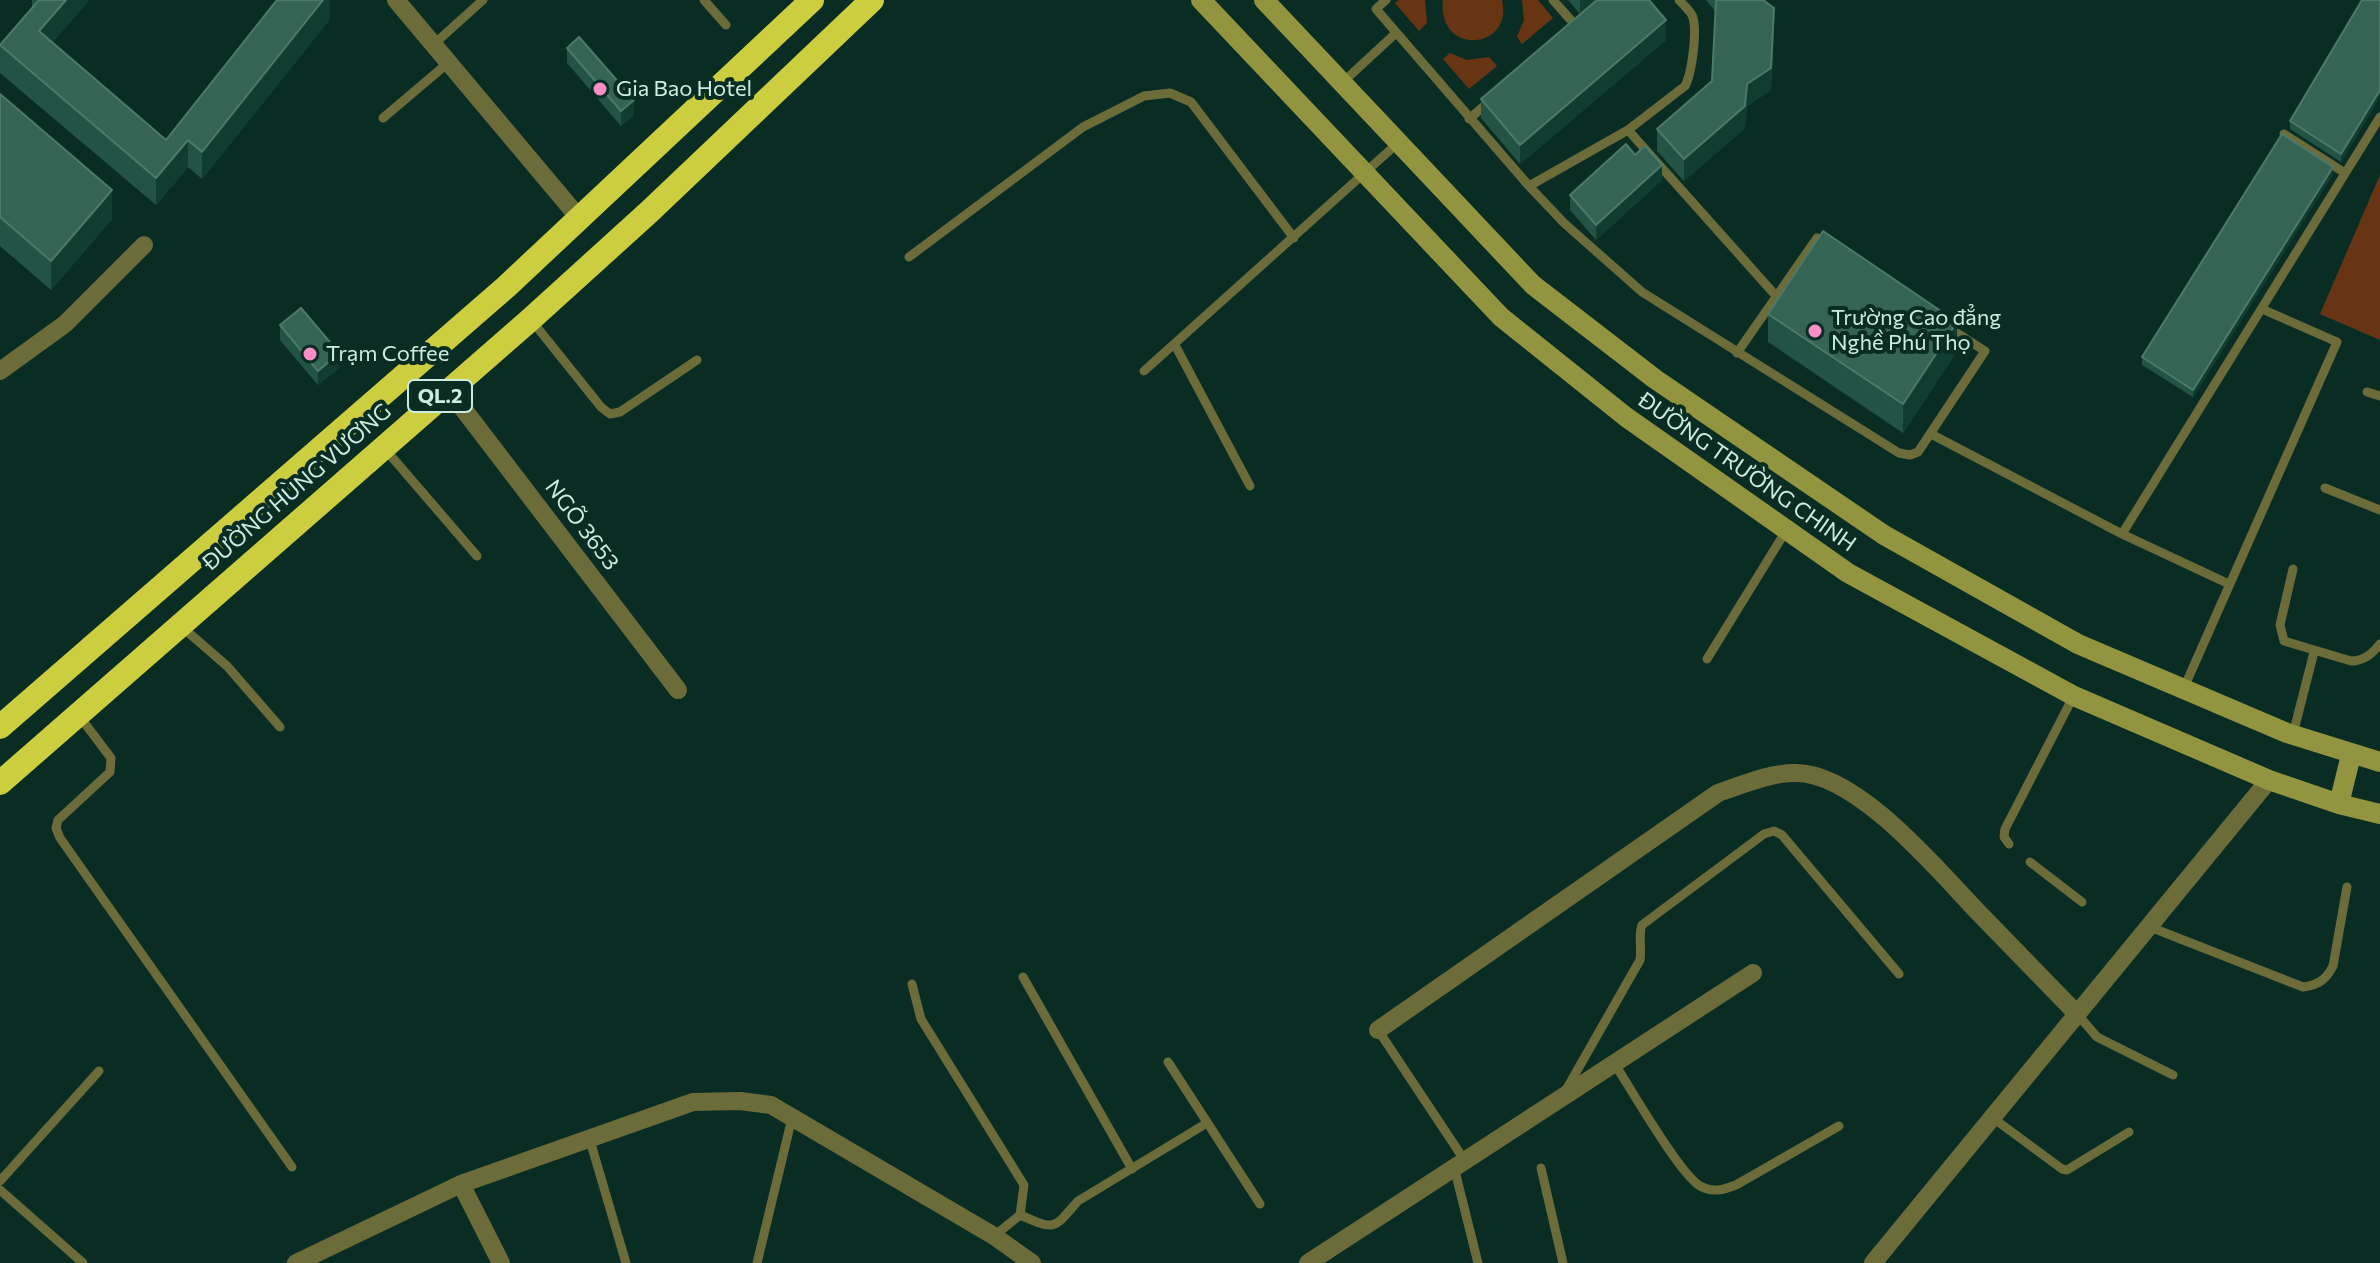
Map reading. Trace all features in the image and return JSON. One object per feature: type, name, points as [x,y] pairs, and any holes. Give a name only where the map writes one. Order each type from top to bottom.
[{"type":"highway","name":"ĐƯỜNG HÙNG VƯƠNG","points":[[0,727],[506,287],[812,0]]},
{"type":"highway","name":"ĐƯỜNG HÙNG VƯƠNG","points":[[0,783],[531,319],[649,212],[872,0]]},
{"type":"main road","name":"ĐƯỜNG TRƯỜNG CHINH","points":[[1201,0],[1501,317],[1626,417],[1848,573],[2074,696],[2269,780],[2339,804],[2380,814]]},
{"type":"main road","name":"ĐƯỜNG TRƯỜNG CHINH","points":[[1264,0],[1533,285],[1667,388],[1884,535],[2078,644],[2293,734],[2380,762]]},
{"type":"main road","points":[[2339,804],[2351,755]]},
{"type":"street","points":[[396,0],[580,219]]},
{"type":"street","points":[[0,371],[65,324],[144,245]]},
{"type":"street","name":"NGÕ 3653","points":[[448,389],[678,690]]},
{"type":"street","points":[[1378,1030],[1718,793],[1764,778],[1796,773],[1820,777],[1855,795],[1898,829],[2078,1015]]},
{"type":"street","points":[[1873,1263],[2269,780]]},
{"type":"street","points":[[1308,1263],[1753,973]]},
{"type":"street","points":[[296,1263],[461,1184],[589,1137],[693,1102],[740,1101],[771,1105],[994,1236],[1032,1263]]},
{"type":"street","points":[[461,1184],[501,1263]]},
{"type":"lane","points":[[433,45],[483,0]]},
{"type":"lane","points":[[704,0],[726,25]]},
{"type":"lane","points":[[1386,0],[1376,9],[1469,119],[1564,223],[1642,292],[1899,453],[1910,455],[1918,452],[1985,351],[1946,325]]},
{"type":"lane","points":[[1553,0],[1577,27]]},
{"type":"lane","points":[[1529,186],[1628,130],[1677,93],[1690,78],[1695,29],[1692,16],[1679,0]]},
{"type":"lane","points":[[1565,37],[1587,18]]},
{"type":"lane","points":[[1342,82],[1396,33]]},
{"type":"lane","points":[[383,118],[448,63]]},
{"type":"lane","points":[[909,257],[1083,127],[1144,96],[1170,93],[1191,102],[1294,238]]},
{"type":"lane","points":[[1469,119],[1493,98]]},
{"type":"lane","points":[[2122,534],[2380,117]]},
{"type":"lane","points":[[1628,130],[1777,297]]},
{"type":"lane","points":[[2284,134],[2345,173]]},
{"type":"lane","points":[[1144,371],[1399,142]]},
{"type":"lane","points":[[1737,353],[1817,238],[1843,255]]},
{"type":"lane","points":[[2183,690],[2337,342],[2262,309]]},
{"type":"lane","points":[[531,319],[601,407],[610,414],[620,412],[697,360]]},
{"type":"lane","points":[[1175,345],[1250,486]]},
{"type":"lane","points":[[2367,392],[2380,396]]},
{"type":"lane","points":[[1931,434],[2122,534],[2229,584]]},
{"type":"lane","points":[[383,447],[477,556]]},
{"type":"lane","points":[[2325,488],[2380,510]]},
{"type":"lane","points":[[1707,659],[1787,529]]},
{"type":"lane","points":[[2293,569],[2280,625],[2280,635],[2284,641],[2314,652],[2358,661],[2371,655],[2380,644]]},
{"type":"lane","points":[[179,625],[227,666],[280,727]]},
{"type":"lane","points":[[2293,734],[2314,652]]},
{"type":"lane","points":[[2009,844],[2004,837],[2005,829],[2074,696]]},
{"type":"lane","points":[[78,715],[111,758],[112,766],[110,772],[58,820],[56,828],[60,838],[292,1167]]},
{"type":"lane","points":[[1563,1097],[1640,960],[1642,946],[1639,934],[1642,925],[1764,834],[1774,831],[1782,835],[1899,974]]},
{"type":"lane","points":[[2030,862],[2082,902]]},
{"type":"lane","points":[[2150,927],[2303,987],[2316,985],[2328,976],[2333,966],[2347,887]]},
{"type":"lane","points":[[1023,977],[1132,1169]]},
{"type":"lane","points":[[912,984],[921,1019],[1024,1185],[1020,1215],[994,1236]]},
{"type":"lane","points":[[2078,1015],[2097,1037],[2173,1075]]},
{"type":"lane","points":[[1378,1030],[1460,1164],[1478,1263]]},
{"type":"lane","points":[[1168,1062],[1260,1204]]},
{"type":"lane","points":[[1614,1063],[1684,1171],[1700,1186],[1717,1192],[1736,1185],[1839,1126]]},
{"type":"lane","points":[[0,1181],[99,1071]]},
{"type":"lane","points":[[757,1263],[792,1118]]},
{"type":"lane","points":[[1993,1118],[2067,1170],[2129,1132]]},
{"type":"lane","points":[[1020,1215],[1046,1226],[1055,1225],[1067,1216],[1078,1201],[1207,1123]]},
{"type":"lane","points":[[589,1137],[626,1263]]},
{"type":"lane","points":[[1541,1168],[1563,1263]]},
{"type":"lane","points":[[0,1190],[83,1263]]},
{"type":"shaded area","points":[[1399,0],[1425,0],[1427,23],[1419,31],[1395,3]]},
{"type":"shaded area","points":[[1443,0],[1502,0],[1503,17],[1497,29],[1487,37],[1475,40],[1462,38],[1451,31],[1444,18]]},
{"type":"shaded area","points":[[1522,0],[1538,0],[1553,18],[1522,44],[1517,37],[1524,20]]},
{"type":"shaded area","points":[[1450,53],[1467,60],[1489,57],[1497,66],[1469,89],[1443,59]]},
{"type":"shaded area","points":[[2380,175],[2380,340],[2320,314]]},
{"type":"building","points":[[39,0],[66,0],[39,31],[166,140],[277,0],[323,0],[202,152],[188,140],[156,178],[0,45]]},
{"type":"building","points":[[1597,0],[1649,0],[1666,20],[1520,145],[1481,99]]},
{"type":"building","points":[[1716,0],[1763,0],[1774,8],[1771,68],[1747,84],[1745,106],[1684,159],[1657,129],[1712,81]]},
{"type":"building","points":[[2362,0],[2380,0],[2380,90],[2341,154],[2290,121]]},
{"type":"building","points":[[579,37],[634,100],[621,111],[567,48]]},
{"type":"building","points":[[0,94],[112,190],[51,261],[0,217]]},
{"type":"building","points":[[2282,134],[2333,167],[2193,390],[2142,357]]},
{"type":"building","points":[[1626,144],[1635,155],[1645,146],[1662,165],[1596,225],[1570,195]]},
{"type":"building","points":[[1823,231],[1957,322],[1903,404],[1768,314]]},
{"type":"building","points":[[301,308],[339,353],[318,371],[280,325]]},
{"type":"place","name":"Gia Bao Hotel","points":[[600,89]]},
{"type":"place","name":"Trường Cao đẳng Nghề Phú Thọ","points":[[1815,331]]},
{"type":"place","name":"Trạm Coffee","points":[[310,354]]}]
